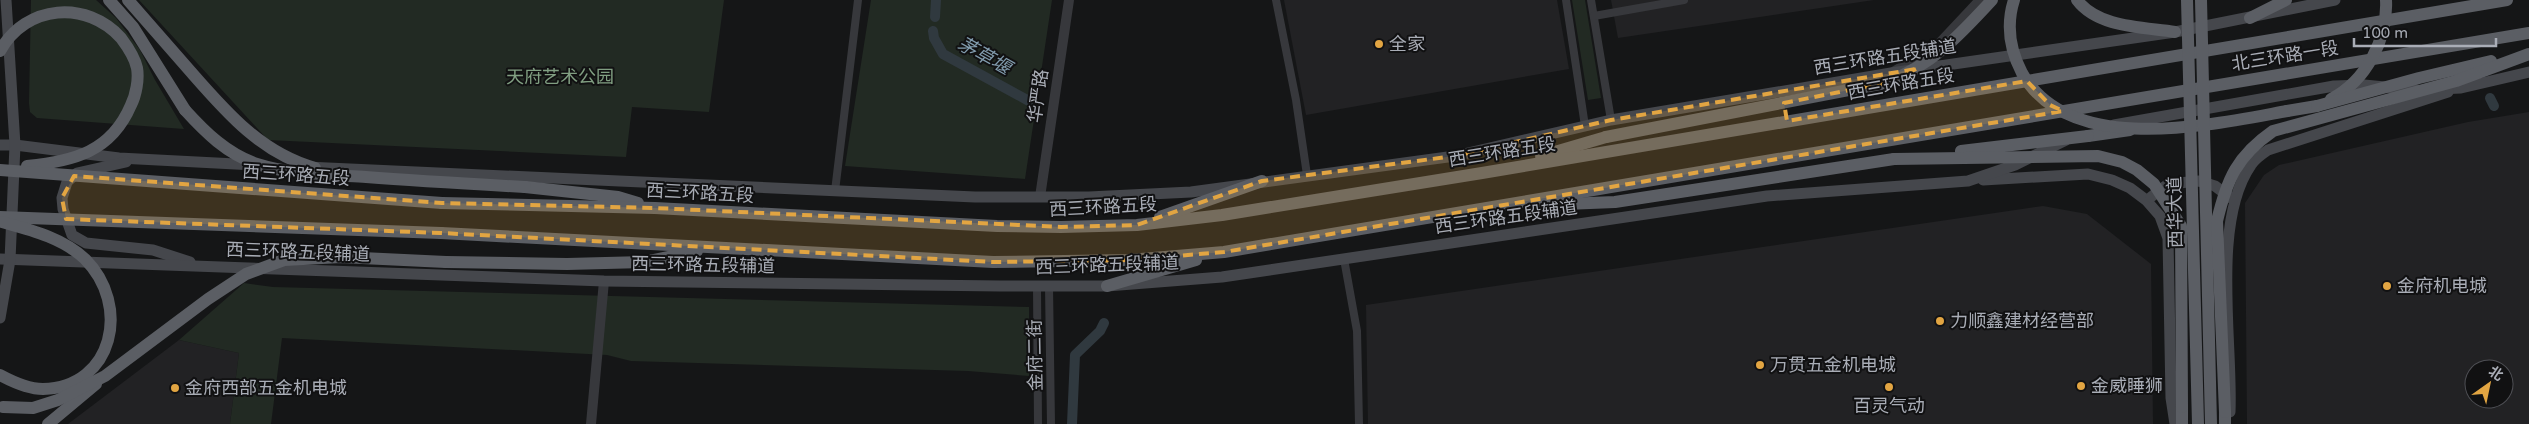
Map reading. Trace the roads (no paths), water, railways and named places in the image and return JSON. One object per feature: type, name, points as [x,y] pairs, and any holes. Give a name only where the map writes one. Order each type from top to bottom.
[{"type":"highway","points":[[109,0],[133,27],[184,110],[207,134],[232,152],[256,164],[283,170],[344,176],[525,187],[618,197],[655,208]]},
{"type":"highway","points":[[128,0],[227,113],[251,136],[277,153],[308,166],[344,176]]},
{"type":"highway","points":[[1482,173],[1606,137],[1884,83],[1909,74],[1938,56],[1992,0]]},
{"type":"highway","points":[[2014,0],[2010,34],[2014,59],[2030,87],[2050,105],[2081,120],[2115,127],[2146,128]]},
{"type":"highway","points":[[2078,0],[2093,15],[2114,23],[2175,32]]},
{"type":"highway","name":"西华大道","points":[[2187,0],[2198,424]]},
{"type":"highway","name":"西华大道","points":[[2200,0],[2210,424]]},
{"type":"highway","points":[[2250,18],[2286,0]]},
{"type":"highway","points":[[2317,106],[2341,94],[2368,64],[2378,48],[2383,31],[2386,0]]},
{"type":"highway","name":"北三环路一段","points":[[2195,52],[2506,0]]},
{"type":"highway","points":[[0,51],[7,39],[25,21],[41,12],[69,8],[95,15],[114,28],[127,45],[138,68],[135,96],[124,121],[106,141],[84,155],[60,161],[0,170]]},
{"type":"highway","name":"北三环路一段","points":[[1484,208],[2529,33]]},
{"type":"highway","name":"西三环路五段","points":[[0,170],[442,203],[655,208],[997,226],[1137,225],[1222,215],[1482,173],[2195,52]]},
{"type":"highway","points":[[2207,268],[2222,198],[2241,160],[2253,145],[2273,131],[2456,81],[2529,53]]},
{"type":"highway","points":[[0,217],[441,233],[993,262],[1129,260],[1224,252],[1484,208],[1615,202],[1894,159],[2146,128],[2206,125],[2317,106],[2419,78],[2529,53]]},
{"type":"highway","points":[[1894,159],[2098,156],[2122,162],[2137,170],[2154,184],[2181,226],[2194,267]]},
{"type":"highway","points":[[1137,225],[1262,182]]},
{"type":"highway","points":[[0,221],[42,234],[66,245],[84,259],[102,280],[110,300],[111,323],[107,343],[99,361],[83,377],[64,386],[42,389],[19,384],[0,375]]},
{"type":"highway","points":[[2217,221],[2227,420]]},
{"type":"highway","points":[[2181,226],[2182,424]]},
{"type":"highway","points":[[48,424],[105,376],[208,299],[246,274],[284,260],[340,257],[446,262],[567,264],[644,262],[716,247]]},
{"type":"highway","points":[[1107,286],[1224,252]]},
{"type":"highway","points":[[2182,342],[2194,299]]},
{"type":"highway","points":[[2208,301],[2222,340]]},
{"type":"highway","points":[[0,406],[32,408],[58,400],[105,376]]},
{"type":"main road","points":[[0,318],[16,145],[6,0]]},
{"type":"main road","name":"西三环路五段辅道","points":[[0,145],[16,145],[142,159],[976,197],[1040,196],[1089,198],[1191,192],[1455,156],[1611,120],[1891,73],[2175,32],[2335,0]]},
{"type":"main road","points":[[2227,420],[2228,240],[2234,200],[2242,179],[2252,162],[2268,150],[2461,88],[2529,72]]},
{"type":"main road","name":"西三环路五段辅道","points":[[5,260],[604,281],[1107,286],[1222,277],[1766,196],[1968,181],[2015,165],[2078,134],[2133,120],[2334,86],[2364,85],[2423,90],[2461,88]]},
{"type":"main road","points":[[142,159],[77,173],[67,182],[62,198],[62,209],[72,235],[86,243],[153,250],[203,266]]},
{"type":"main road","points":[[1968,181],[2088,174],[2112,180],[2130,188],[2146,200],[2160,216],[2168,238],[2171,398],[2175,424]]},
{"type":"main road","points":[[2146,200],[2168,184],[2199,181],[2215,186],[2234,200]]},
{"type":"street","points":[[835,191],[858,0]]},
{"type":"street","name":"华严路","points":[[1040,196],[1069,0]]},
{"type":"street","points":[[1276,0],[1296,100],[1307,175]]},
{"type":"street","points":[[1566,0],[1585,126]]},
{"type":"street","points":[[1592,0],[1611,120]]},
{"type":"street","points":[[1594,16],[1684,0]]},
{"type":"street","points":[[1891,73],[1937,46],[1980,0]]},
{"type":"street","points":[[1344,259],[1357,331],[1358,424]]},
{"type":"street","points":[[592,424],[604,281]]},
{"type":"street","name":"金府二街","points":[[1037,286],[1038,424]]},
{"type":"street","name":"金府二街","points":[[1049,286],[1051,424]]},
{"type":"waterway","name":"茅草堰","points":[[935,17],[936,0]]},
{"type":"waterway","name":"茅草堰","points":[[933,31],[934,38],[943,54],[1029,101]]},
{"type":"waterway","points":[[2490,98],[2494,106]]},
{"type":"waterway","name":"茅草堰","points":[[1072,424],[1075,355],[1100,331],[1104,323]]},
{"type":"place","name":"全家","points":[[1379,44]]},
{"type":"place","name":"金府机电城","points":[[2387,286]]},
{"type":"place","name":"力顺鑫建材经营部","points":[[1940,321]]},
{"type":"place","name":"万贯五金机电城","points":[[1760,365]]},
{"type":"place","name":"金威睡狮","points":[[2081,386]]},
{"type":"place","name":"百灵气动","points":[[1889,387]]},
{"type":"place","name":"金府西部五金机电城","points":[[175,388]]},
{"type":"park label","name":"天府艺术公园","points":[[560,77]]}]
